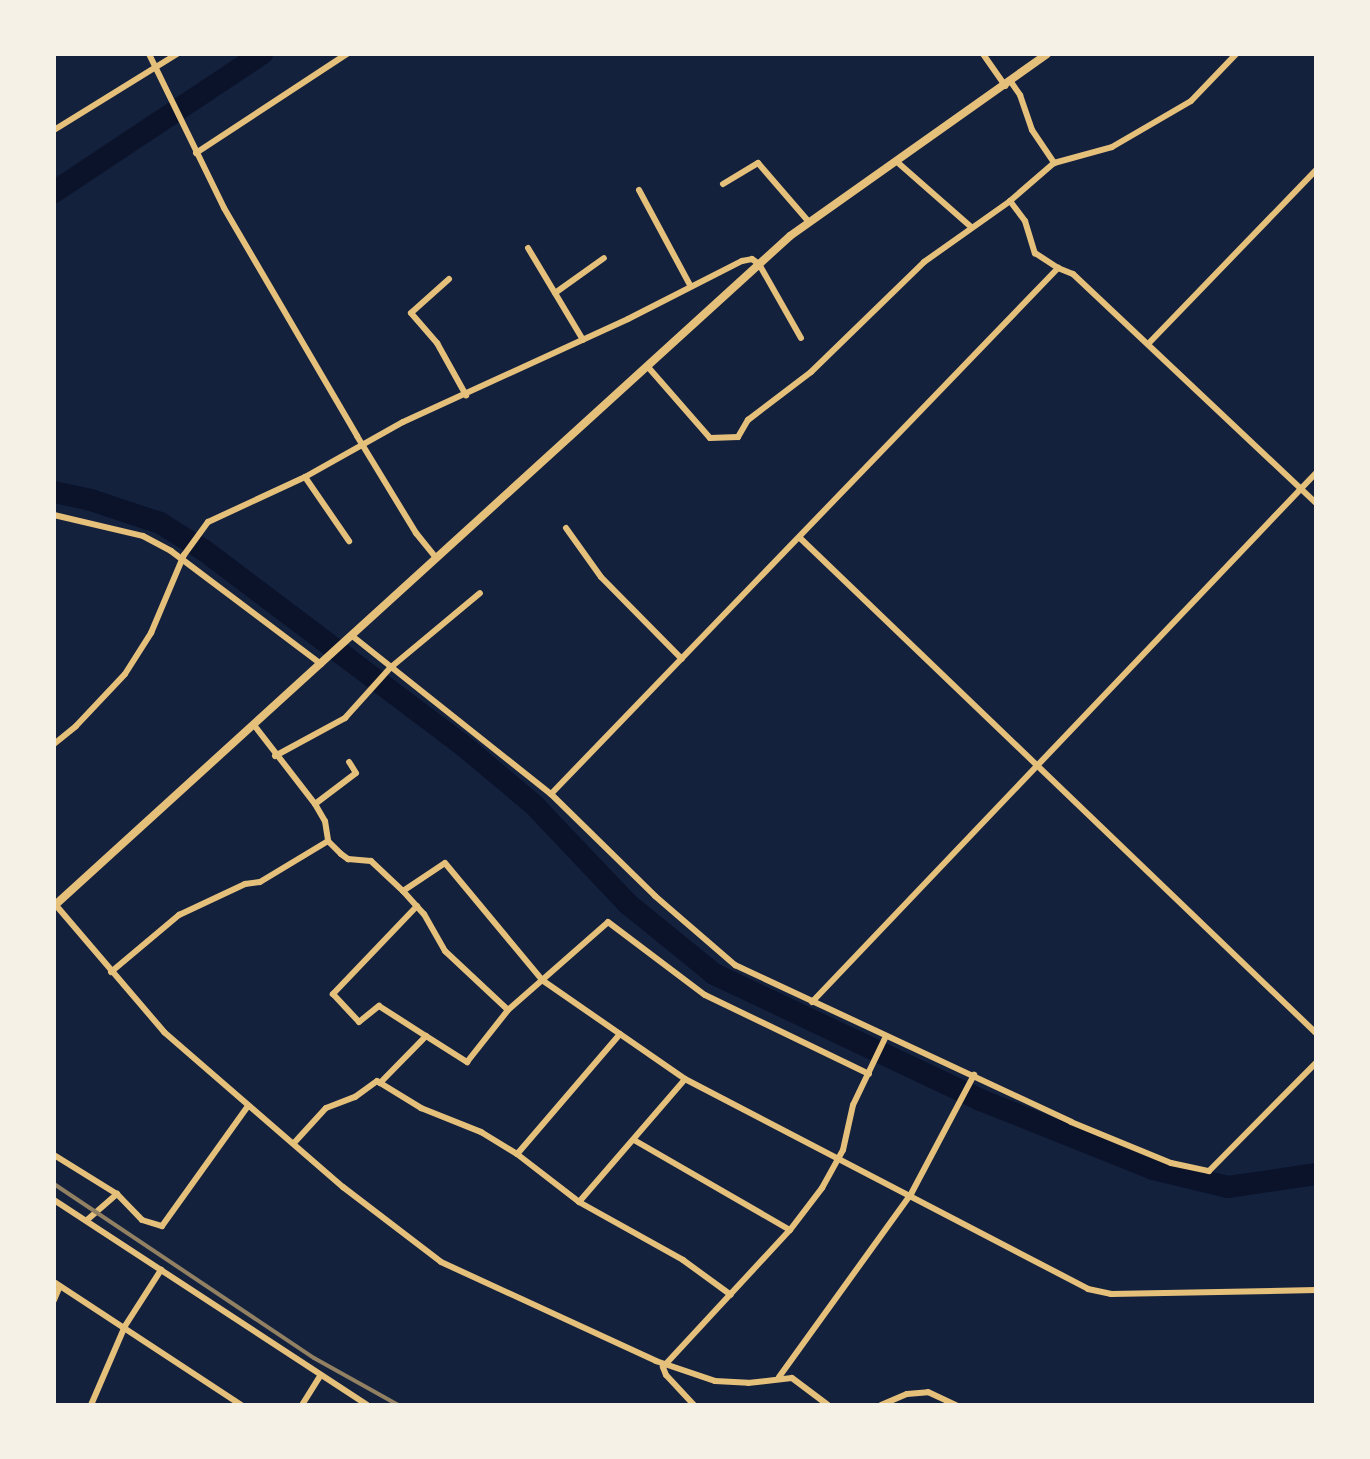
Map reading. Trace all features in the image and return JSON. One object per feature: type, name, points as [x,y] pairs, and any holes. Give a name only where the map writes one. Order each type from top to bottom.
[{"type":"main road","points":[[54,904],[808,221],[1008,84],[1047,54]]},
{"type":"street","points":[[149,54],[224,208],[362,443],[416,532],[436,558]]},
{"type":"street","points":[[54,130],[177,54]]},
{"type":"street","points":[[196,152],[347,54]]},
{"type":"street","points":[[983,54],[1020,95],[1032,129],[1054,163]]},
{"type":"street","points":[[648,367],[710,438],[732,440],[748,420],[819,365],[924,262],[1010,201],[1054,163],[1112,147],[1191,101],[1236,54]]},
{"type":"street","points":[[896,161],[971,227]]},
{"type":"street","points":[[723,184],[758,164],[808,221]]},
{"type":"street","points":[[1149,343],[1316,170]]},
{"type":"street","points":[[639,190],[690,285]]},
{"type":"street","points":[[1010,201],[1025,220],[1035,253],[1058,268],[1069,270],[1316,503]]},
{"type":"street","points":[[528,248],[583,340]]},
{"type":"street","points":[[555,293],[604,258]]},
{"type":"street","points":[[54,744],[76,726],[125,674],[151,633],[183,557],[201,528],[305,477],[362,443],[583,340],[742,261],[752,259],[759,264],[801,338]]},
{"type":"street","points":[[551,794],[1058,268]]},
{"type":"street","points":[[449,279],[411,313],[437,344],[466,395]]},
{"type":"street","points":[[812,1002],[1316,473]]},
{"type":"street","points":[[305,477],[349,541]]},
{"type":"street","points":[[54,515],[143,536],[183,557],[321,664]]},
{"type":"street","points":[[566,528],[601,577],[682,659]]},
{"type":"street","points":[[800,538],[1316,1034]]},
{"type":"street","points":[[275,756],[345,718],[391,667],[480,593]]},
{"type":"street","points":[[350,636],[551,794],[655,896],[724,957],[885,1040],[974,1075],[1124,1145],[1171,1163],[1209,1171],[1316,1063]]},
{"type":"street","points":[[254,725],[326,821],[328,841],[348,859],[371,861],[403,891],[417,906],[446,951],[508,1010]]},
{"type":"street","points":[[315,804],[356,773],[349,762]]},
{"type":"street","points":[[111,972],[179,915],[245,884],[260,882],[328,841]]},
{"type":"street","points":[[403,891],[445,863],[542,980],[685,1079],[911,1194],[1088,1289],[1112,1294],[1316,1290]]},
{"type":"street","points":[[54,904],[164,1032],[248,1107],[343,1186],[441,1262],[665,1364],[715,1380],[748,1383],[779,1377],[798,1381],[828,1405]]},
{"type":"street","points":[[417,906],[333,994],[359,1022],[379,1006],[467,1062],[508,1010],[604,924],[614,923],[705,995],[869,1074]]},
{"type":"street","points":[[517,1155],[620,1034]]},
{"type":"street","points":[[380,1083],[426,1036]]},
{"type":"street","points":[[694,1405],[666,1375],[665,1364],[790,1230],[840,1158],[854,1105],[885,1040]]},
{"type":"street","points":[[779,1377],[911,1194],[960,1106],[974,1075]]},
{"type":"street","points":[[579,1202],[685,1079]]},
{"type":"street","points":[[294,1143],[331,1104],[355,1097],[371,1082],[380,1083],[420,1108],[481,1132],[517,1155],[579,1202],[682,1260],[731,1295]]},
{"type":"street","points":[[54,1155],[117,1194],[142,1220],[162,1226],[248,1107]]},
{"type":"street","points":[[634,1140],[790,1230]]},
{"type":"street","points":[[87,1220],[117,1194]]},
{"type":"street","points":[[54,1199],[367,1405]]},
{"type":"street","points":[[91,1405],[125,1326],[161,1270]]},
{"type":"street","points":[[54,1281],[241,1405]]},
{"type":"street","points":[[54,1300],[60,1286]]},
{"type":"street","points":[[302,1405],[320,1376]]},
{"type":"street","points":[[881,1405],[907,1394],[928,1392],[956,1405]]},
{"type":"waterway","points":[[54,192],[262,54]]},
{"type":"waterway","points":[[54,492],[91,500],[160,523],[205,551],[465,747],[534,805],[628,904],[714,974],[978,1099],[1153,1169],[1228,1187],[1316,1174]]},
{"type":"railway","points":[[54,1184],[314,1358],[398,1405]]}]
